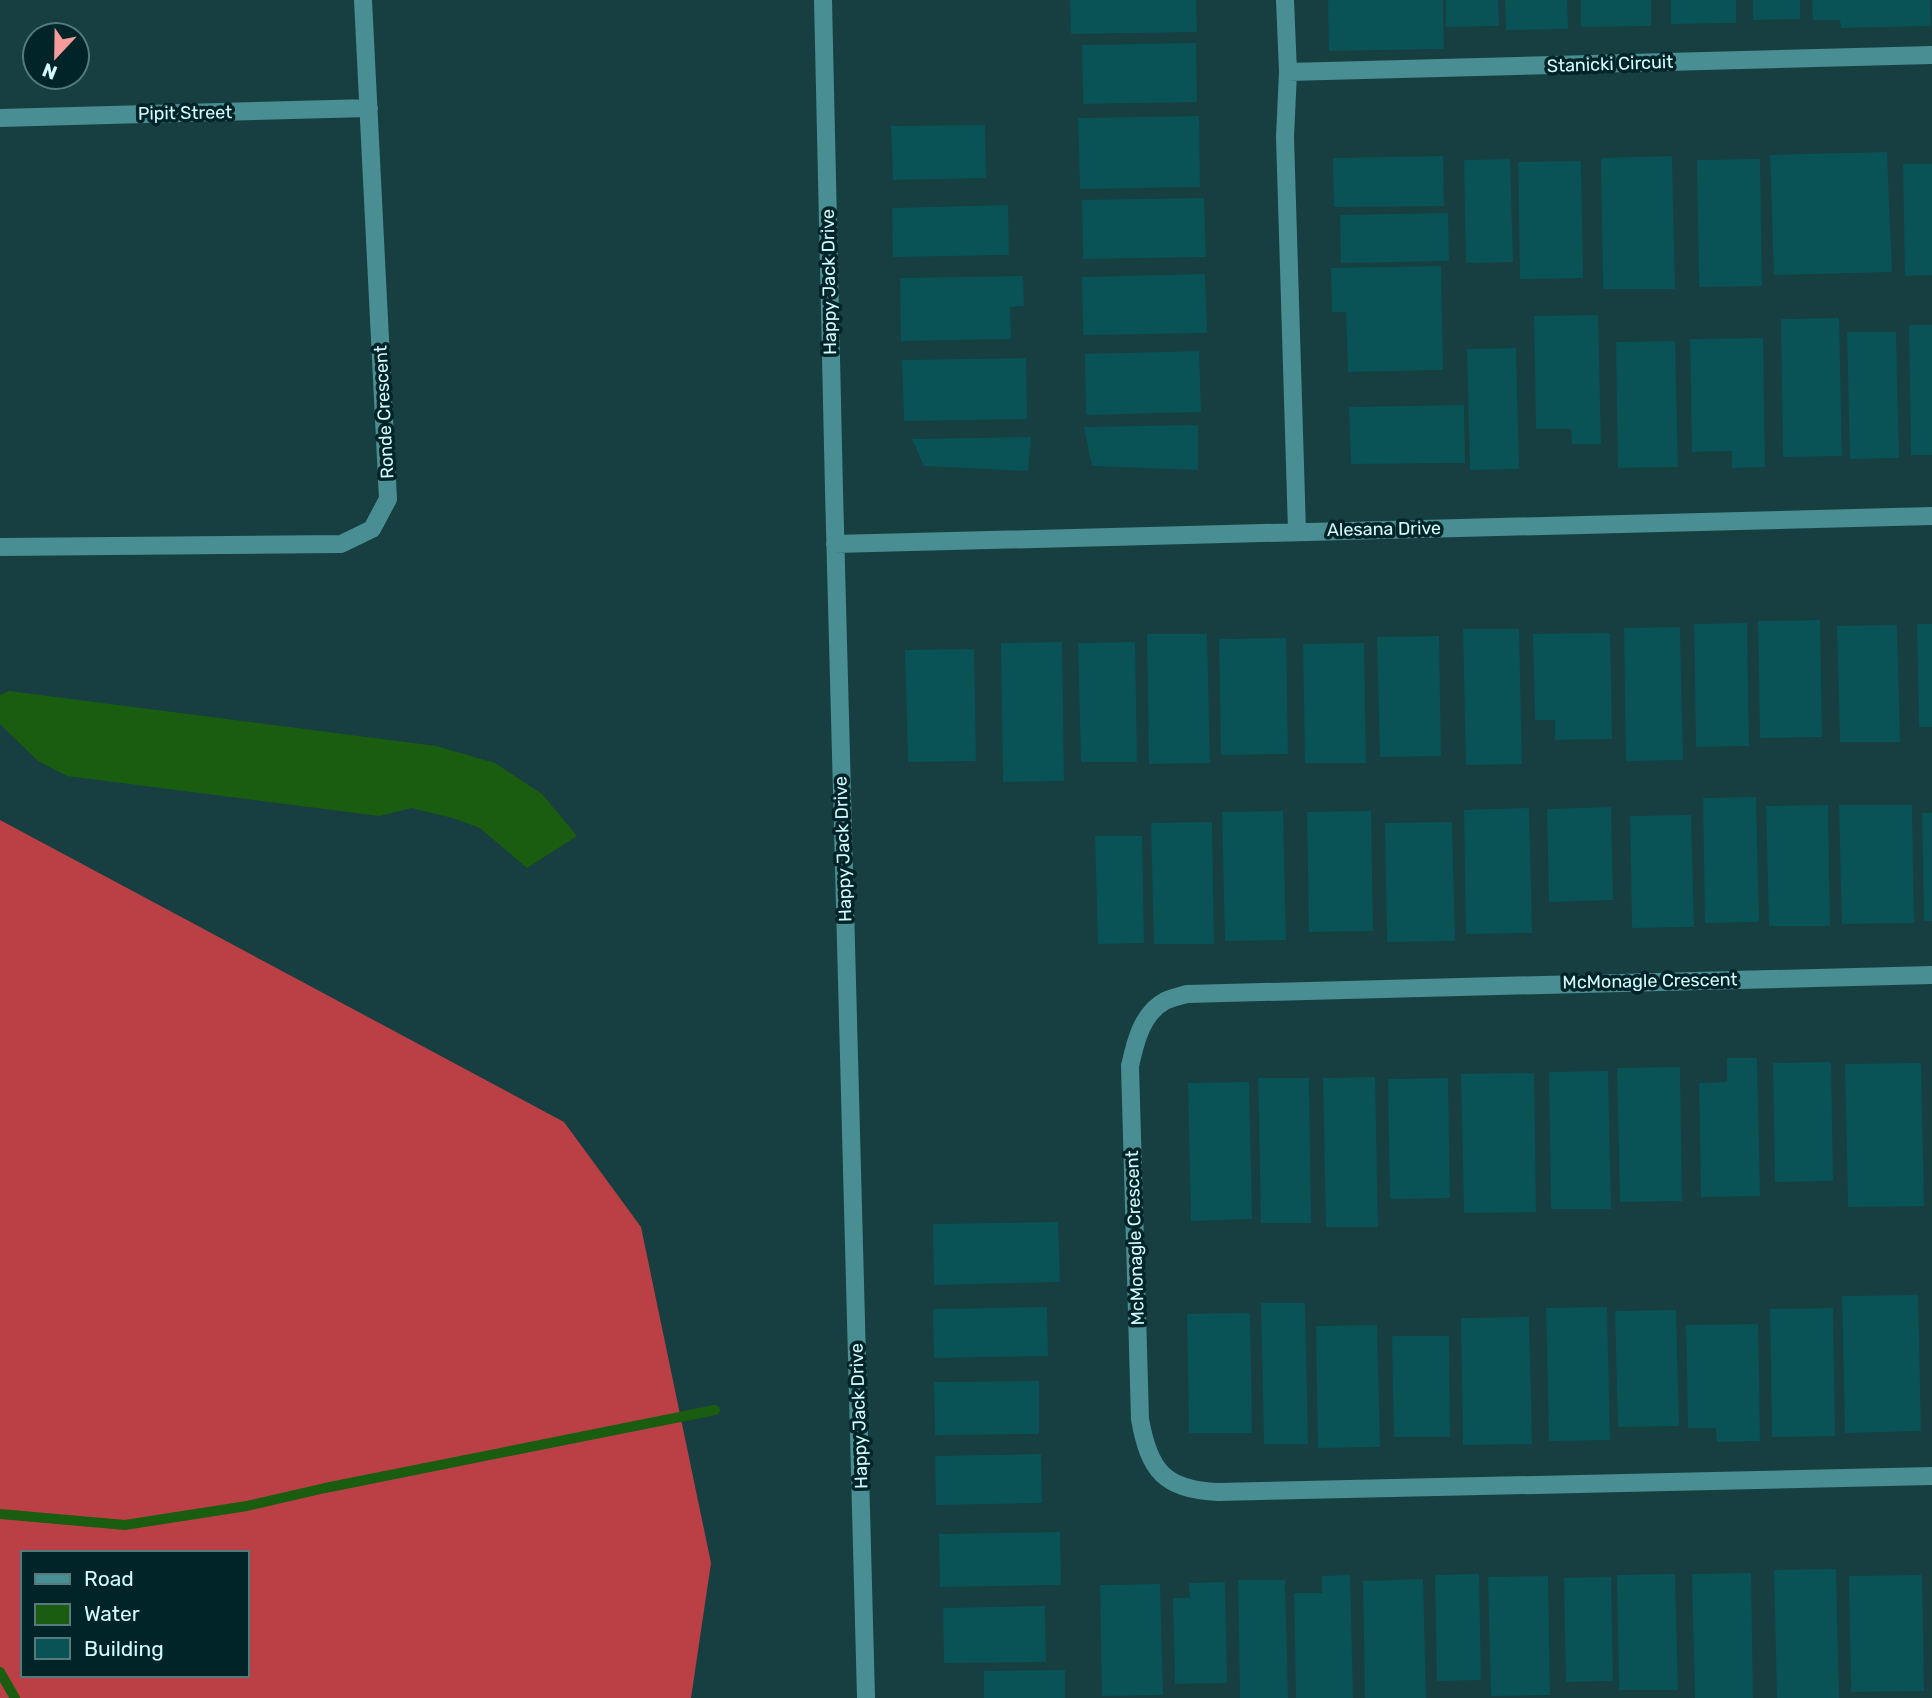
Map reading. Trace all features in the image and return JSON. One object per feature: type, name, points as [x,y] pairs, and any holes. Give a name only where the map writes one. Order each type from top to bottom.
[{"type":"street","name":"Ronde Crescent","points":[[0,547],[341,544],[372,529],[388,499],[363,0]]},
{"type":"street","name":"Happy Jack Drive","points":[[823,0],[866,1698]]},
{"type":"street","points":[[1285,0],[1288,72],[1285,137],[1297,530]]},
{"type":"street","name":"Stanicki Circuit","points":[[1288,72],[1932,55]]},
{"type":"street","name":"Pipit Street","points":[[0,118],[369,108]]},
{"type":"street","name":"Alesana Drive","points":[[835,544],[1297,530],[1932,516]]},
{"type":"street","name":"McMonagle Crescent","points":[[1932,975],[1187,994],[1163,1002],[1147,1018],[1136,1041],[1130,1066],[1140,1419],[1145,1448],[1157,1469],[1183,1488],[1218,1492],[1932,1476]]},
{"type":"shaded area","points":[[0,820],[564,1122],[641,1227],[711,1563],[691,1698],[0,1698]]},
{"type":"water","points":[[9,691],[436,746],[495,763],[542,794],[577,836],[527,868],[480,828],[411,808],[379,816],[67,776],[38,761],[0,724],[0,695]]},
{"type":"building","points":[[1070,0],[1196,0],[1197,32],[1071,34]]},
{"type":"building","points":[[1328,0],[1443,0],[1444,49],[1329,51]]},
{"type":"building","points":[[1446,0],[1498,0],[1499,26],[1446,27]]},
{"type":"building","points":[[1505,0],[1567,0],[1568,29],[1506,30]]},
{"type":"building","points":[[1581,0],[1651,0],[1651,26],[1581,27]]},
{"type":"building","points":[[1671,0],[1736,0],[1736,23],[1671,24]]},
{"type":"building","points":[[1753,0],[1800,0],[1800,19],[1753,20]]},
{"type":"building","points":[[1812,0],[1930,0],[1931,26],[1841,28],[1840,20],[1813,20]]},
{"type":"building","points":[[1196,43],[1197,102],[1083,104],[1082,45]]},
{"type":"building","points":[[1199,116],[1200,187],[1080,189],[1078,118]]},
{"type":"building","points":[[985,125],[986,178],[893,180],[891,126]]},
{"type":"building","points":[[1887,152],[1892,272],[1774,275],[1770,155]]},
{"type":"building","points":[[1443,156],[1444,206],[1334,207],[1333,158]]},
{"type":"building","points":[[1672,156],[1675,289],[1603,289],[1601,158]]},
{"type":"building","points":[[1510,159],[1513,262],[1466,263],[1464,160]]},
{"type":"building","points":[[1760,159],[1762,286],[1699,287],[1697,160]]},
{"type":"building","points":[[1581,161],[1583,278],[1520,279],[1518,162]]},
{"type":"building","points":[[1903,164],[1932,164],[1932,275],[1905,276]]},
{"type":"building","points":[[1204,198],[1206,257],[1083,259],[1082,200]]},
{"type":"building","points":[[1008,205],[1009,255],[893,257],[892,208]]},
{"type":"building","points":[[1448,213],[1449,261],[1341,263],[1340,215]]},
{"type":"building","points":[[1441,266],[1443,370],[1348,372],[1346,312],[1332,312],[1331,268]]},
{"type":"building","points":[[1205,274],[1207,333],[1083,335],[1082,277]]},
{"type":"building","points":[[1023,276],[1024,306],[1010,307],[1011,339],[901,341],[900,278]]},
{"type":"building","points":[[1598,315],[1601,444],[1572,444],[1571,429],[1536,429],[1534,316]]},
{"type":"building","points":[[1839,318],[1842,456],[1783,457],[1781,319]]},
{"type":"building","points":[[1909,325],[1932,325],[1932,455],[1911,455]]},
{"type":"building","points":[[1847,332],[1896,332],[1899,458],[1850,459]]},
{"type":"building","points":[[1763,338],[1765,467],[1732,468],[1732,451],[1692,452],[1690,339]]},
{"type":"building","points":[[1675,341],[1678,467],[1618,468],[1616,342]]},
{"type":"building","points":[[1516,348],[1519,469],[1470,470],[1467,349]]},
{"type":"building","points":[[1199,351],[1201,412],[1086,415],[1085,354]]},
{"type":"building","points":[[1026,358],[1027,419],[904,421],[902,360]]},
{"type":"building","points":[[1464,405],[1465,463],[1351,464],[1349,407]]},
{"type":"building","points":[[1198,425],[1198,470],[1092,466],[1084,427]]},
{"type":"building","points":[[1031,437],[1028,471],[924,466],[912,439]]},
{"type":"building","points":[[1820,620],[1822,737],[1760,738],[1758,621]]},
{"type":"building","points":[[1747,623],[1749,746],[1696,747],[1694,624]]},
{"type":"building","points":[[1917,624],[1932,624],[1932,727],[1919,727]]},
{"type":"building","points":[[1897,625],[1900,742],[1840,742],[1837,626]]},
{"type":"building","points":[[1680,627],[1683,760],[1626,761],[1624,628]]},
{"type":"building","points":[[1463,629],[1519,629],[1522,764],[1466,765]]},
{"type":"building","points":[[1610,633],[1612,739],[1555,740],[1555,720],[1535,720],[1533,634]]},
{"type":"building","points":[[1147,634],[1207,634],[1210,763],[1149,764]]},
{"type":"building","points":[[1439,636],[1441,756],[1380,757],[1377,637]]},
{"type":"building","points":[[1286,638],[1288,754],[1221,755],[1219,639]]},
{"type":"building","points":[[1062,642],[1064,781],[1003,782],[1001,643]]},
{"type":"building","points":[[1135,642],[1137,762],[1081,762],[1078,643]]},
{"type":"building","points":[[1364,643],[1366,763],[1305,763],[1303,644]]},
{"type":"building","points":[[974,649],[976,761],[908,762],[905,650]]},
{"type":"building","points":[[1756,797],[1759,922],[1705,923],[1703,798]]},
{"type":"building","points":[[1828,805],[1830,926],[1769,926],[1766,806]]},
{"type":"building","points":[[1839,805],[1912,805],[1914,923],[1842,924]]},
{"type":"building","points":[[1611,807],[1613,900],[1549,902],[1547,809]]},
{"type":"building","points":[[1529,808],[1532,933],[1466,934],[1464,810]]},
{"type":"building","points":[[1283,811],[1286,940],[1225,941],[1222,812]]},
{"type":"building","points":[[1371,811],[1373,931],[1309,932],[1307,812]]},
{"type":"building","points":[[1922,813],[1932,813],[1932,921],[1924,921]]},
{"type":"building","points":[[1691,815],[1694,927],[1632,928],[1630,816]]},
{"type":"building","points":[[1212,822],[1214,944],[1154,944],[1151,823]]},
{"type":"building","points":[[1452,822],[1455,941],[1387,942],[1385,823]]},
{"type":"building","points":[[1095,836],[1142,836],[1144,943],[1098,944]]},
{"type":"building","points":[[1727,1058],[1757,1058],[1760,1196],[1701,1197],[1699,1083],[1727,1082]]},
{"type":"building","points":[[1831,1062],[1833,1181],[1775,1182],[1773,1063]]},
{"type":"building","points":[[1921,1063],[1924,1206],[1848,1207],[1845,1064]]},
{"type":"building","points":[[1680,1067],[1682,1201],[1620,1202],[1617,1068]]},
{"type":"building","points":[[1608,1071],[1611,1209],[1551,1209],[1549,1072]]},
{"type":"building","points":[[1534,1073],[1536,1212],[1464,1213],[1461,1074]]},
{"type":"building","points":[[1375,1077],[1378,1227],[1326,1227],[1323,1078]]},
{"type":"building","points":[[1258,1078],[1309,1078],[1311,1223],[1261,1223]]},
{"type":"building","points":[[1448,1078],[1450,1198],[1390,1199],[1388,1079]]},
{"type":"building","points":[[1249,1082],[1252,1219],[1191,1221],[1188,1083]]},
{"type":"building","points":[[1058,1222],[1060,1282],[934,1285],[933,1224]]},
{"type":"building","points":[[1918,1295],[1921,1431],[1845,1433],[1842,1296]]},
{"type":"building","points":[[1261,1303],[1305,1303],[1308,1444],[1264,1444]]},
{"type":"building","points":[[1047,1307],[1048,1356],[934,1358],[933,1309]]},
{"type":"building","points":[[1607,1307],[1610,1440],[1549,1441],[1546,1308]]},
{"type":"building","points":[[1833,1308],[1835,1436],[1772,1437],[1770,1309]]},
{"type":"building","points":[[1676,1310],[1679,1426],[1618,1427],[1615,1311]]},
{"type":"building","points":[[1250,1313],[1252,1433],[1189,1433],[1187,1314]]},
{"type":"building","points":[[1529,1317],[1532,1444],[1463,1445],[1461,1318]]},
{"type":"building","points":[[1758,1324],[1760,1441],[1717,1442],[1716,1428],[1688,1428],[1686,1325]]},
{"type":"building","points":[[1377,1325],[1380,1447],[1318,1448],[1316,1326]]},
{"type":"building","points":[[1392,1336],[1449,1336],[1450,1437],[1394,1437]]},
{"type":"building","points":[[1039,1381],[1039,1434],[935,1435],[934,1382]]},
{"type":"building","points":[[1041,1454],[1042,1503],[936,1505],[935,1456]]},
{"type":"building","points":[[1060,1532],[1061,1585],[940,1587],[939,1534]]},
{"type":"building","points":[[1836,1569],[1839,1698],[1777,1698],[1774,1570]]},
{"type":"building","points":[[1751,1573],[1753,1698],[1695,1698],[1692,1574]]},
{"type":"building","points":[[1479,1574],[1481,1680],[1437,1681],[1435,1575]]},
{"type":"building","points":[[1675,1574],[1678,1690],[1619,1690],[1617,1575]]},
{"type":"building","points":[[1350,1575],[1353,1698],[1296,1698],[1294,1593],[1322,1593],[1322,1576]]},
{"type":"building","points":[[1922,1575],[1924,1691],[1851,1692],[1849,1576]]},
{"type":"building","points":[[1548,1576],[1550,1695],[1491,1696],[1488,1577]]},
{"type":"building","points":[[1611,1577],[1613,1681],[1566,1682],[1564,1578]]},
{"type":"building","points":[[1423,1579],[1426,1698],[1365,1698],[1363,1581]]},
{"type":"building","points":[[1238,1580],[1285,1580],[1288,1698],[1240,1698]]},
{"type":"building","points":[[1225,1582],[1227,1683],[1175,1684],[1173,1598],[1190,1598],[1189,1583]]},
{"type":"building","points":[[1160,1584],[1163,1695],[1102,1696],[1100,1585]]},
{"type":"building","points":[[1045,1606],[1046,1662],[944,1663],[943,1608]]},
{"type":"building","points":[[1065,1670],[1065,1698],[984,1698],[984,1671]]},
{"type":"waterway","points":[[0,1514],[125,1525],[247,1506],[715,1410]]},
{"type":"waterway","points":[[0,1672],[15,1698]]}]
